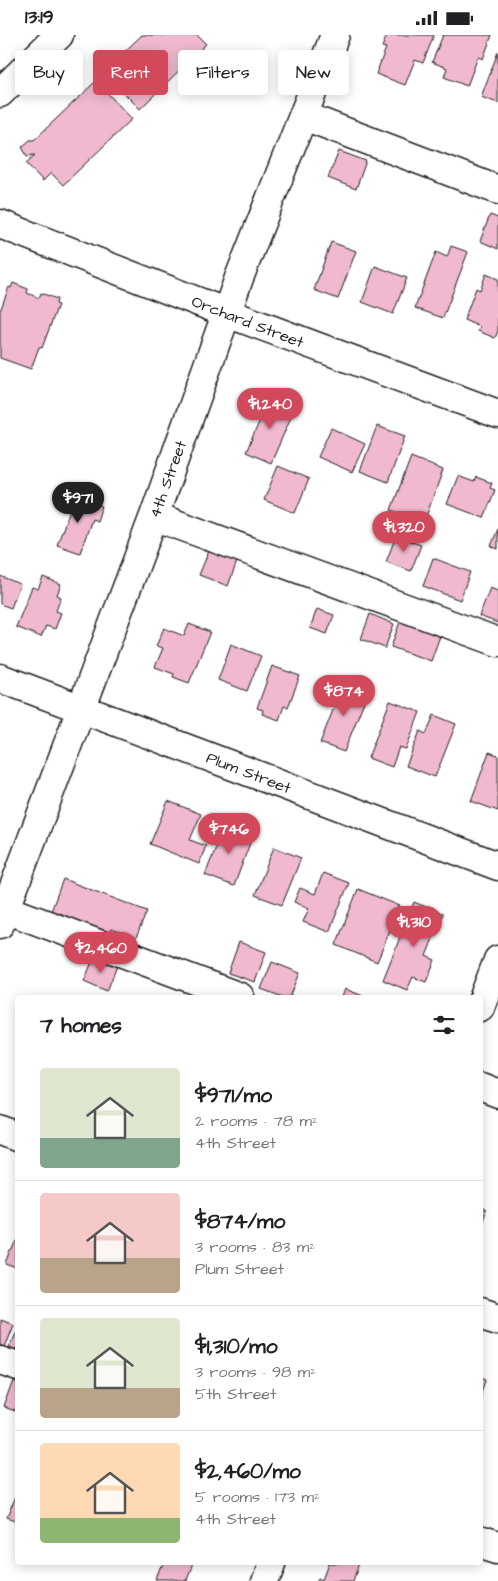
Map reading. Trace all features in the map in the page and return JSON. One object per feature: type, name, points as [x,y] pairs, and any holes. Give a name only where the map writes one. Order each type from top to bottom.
[{"type":"street","points":[[0,93],[59,35]]},
{"type":"street","name":"4th Street","points":[[2,914],[154,515],[239,278],[304,116],[334,35]]},
{"type":"street","points":[[304,116],[498,190]]},
{"type":"street","name":"Orchard Street","points":[[0,224],[227,313],[498,414]]},
{"type":"street","points":[[154,515],[498,642]]},
{"type":"street","name":"Plum Street","points":[[0,678],[498,866]]},
{"type":"street","points":[[2,914],[234,995]]},
{"type":"street","points":[[483,999],[498,959]]},
{"type":"street","points":[[483,1088],[498,1094]]},
{"type":"street","points":[[0,1130],[15,1136]]},
{"type":"street","points":[[483,1313],[498,1318]]},
{"type":"street","points":[[0,1359],[15,1365]]},
{"type":"street","points":[[483,1542],[498,1547]]},
{"type":"street","points":[[264,1581],[270,1565]]},
{"type":"building","points":[[142,35],[197,35],[206,44],[200,50],[178,50],[178,72],[168,81],[168,50],[126,50]]},
{"type":"building","points":[[387,35],[434,35],[423,63],[415,60],[405,85],[376,74],[386,48],[382,47]]},
{"type":"building","points":[[443,35],[492,35],[483,59],[478,57],[467,86],[444,77],[447,68],[432,62]]},
{"type":"building","points":[[498,52],[498,103],[481,97]]},
{"type":"building","points":[[93,84],[93,95],[109,95],[132,119],[63,185],[51,173],[43,181],[26,163],[35,155],[27,156],[22,147],[30,140],[34,140]]},
{"type":"building","points":[[126,95],[154,95],[140,109]]},
{"type":"building","points":[[339,151],[366,161],[356,189],[328,178]]},
{"type":"building","points":[[490,215],[498,218],[498,249],[480,241]]},
{"type":"building","points":[[331,242],[356,251],[338,299],[314,290]]},
{"type":"building","points":[[451,246],[468,252],[443,318],[415,308],[436,252],[447,257]]},
{"type":"building","points":[[375,266],[407,278],[393,314],[362,302]]},
{"type":"building","points":[[486,274],[498,279],[498,331],[495,338],[478,331],[480,327],[464,320],[476,288],[480,290]]},
{"type":"building","points":[[13,283],[28,289],[27,293],[39,298],[41,293],[57,299],[56,304],[58,305],[42,348],[39,347],[31,369],[0,358],[0,311],[9,287],[11,288]]},
{"type":"building","points":[[270,397],[295,408],[271,463],[246,452]]},
{"type":"building","points":[[377,426],[405,436],[388,482],[360,471]]},
{"type":"building","points":[[331,428],[365,444],[352,472],[318,457]]},
{"type":"building","points":[[411,457],[443,470],[424,522],[391,510]]},
{"type":"building","points":[[278,466],[309,479],[295,513],[264,500]]},
{"type":"building","points":[[458,476],[474,482],[476,477],[492,483],[490,488],[495,490],[484,518],[447,504]]},
{"type":"building","points":[[75,496],[102,506],[97,521],[92,519],[80,553],[57,545]]},
{"type":"building","points":[[498,529],[498,549],[491,546]]},
{"type":"building","points":[[396,536],[421,545],[411,571],[386,562]]},
{"type":"building","points":[[211,546],[239,556],[228,586],[199,575]]},
{"type":"building","points":[[433,558],[470,572],[460,600],[423,586]]},
{"type":"building","points":[[0,576],[20,584],[11,608],[0,604]]},
{"type":"building","points":[[43,577],[61,584],[57,595],[61,597],[56,611],[61,613],[55,629],[46,626],[41,637],[16,627],[32,587],[38,589]]},
{"type":"building","points":[[490,588],[498,591],[498,623],[479,616]]},
{"type":"building","points":[[317,609],[334,615],[327,634],[310,628]]},
{"type":"building","points":[[370,614],[394,624],[385,648],[361,639]]},
{"type":"building","points":[[401,619],[441,633],[431,661],[391,647]]},
{"type":"building","points":[[189,624],[210,632],[189,683],[173,677],[174,674],[155,667],[163,648],[156,646],[164,628],[184,636]]},
{"type":"building","points":[[231,644],[261,656],[247,691],[218,680]]},
{"type":"building","points":[[272,666],[300,676],[288,707],[284,706],[279,720],[262,714],[263,710],[257,708]]},
{"type":"building","points":[[353,680],[366,684],[361,697],[365,699],[344,752],[320,743],[341,690],[347,692]]},
{"type":"building","points":[[390,701],[420,712],[406,749],[399,747],[392,767],[368,758]]},
{"type":"building","points":[[434,715],[456,724],[435,777],[406,766],[420,731],[426,734]]},
{"type":"building","points":[[489,752],[498,755],[498,811],[471,801]]},
{"type":"building","points":[[168,801],[201,814],[190,840],[206,846],[199,864],[150,844]]},
{"type":"building","points":[[225,825],[253,835],[234,886],[205,875]]},
{"type":"building","points":[[274,847],[301,858],[282,905],[255,895]]},
{"type":"building","points":[[323,873],[349,883],[329,932],[303,922],[309,908],[294,902],[300,888],[315,894]]},
{"type":"building","points":[[63,879],[147,911],[136,938],[111,929],[108,937],[50,914]]},
{"type":"building","points":[[358,889],[400,906],[377,962],[336,945]]},
{"type":"building","points":[[414,902],[443,914],[426,956],[435,960],[426,982],[413,977],[407,990],[383,980]]},
{"type":"building","points":[[239,942],[266,952],[255,982],[228,973]]},
{"type":"building","points":[[94,957],[117,966],[107,991],[84,981]]},
{"type":"building","points":[[272,962],[300,973],[291,995],[278,995],[261,989]]},
{"type":"building","points":[[345,989],[361,995],[343,995]]},
{"type":"building","points":[[483,1209],[487,1211],[483,1222]]},
{"type":"building","points":[[15,1245],[15,1268],[7,1265]]},
{"type":"building","points":[[0,1318],[13,1323],[4,1346],[0,1344]]},
{"type":"building","points":[[15,1331],[15,1348],[9,1346]]},
{"type":"building","points":[[483,1378],[487,1380],[483,1391]]},
{"type":"building","points":[[14,1381],[15,1381],[15,1412],[4,1408]]},
{"type":"building","points":[[15,1497],[15,1522],[6,1519]]},
{"type":"building","points":[[163,1565],[191,1565],[185,1581],[157,1581]]},
{"type":"building","points":[[329,1565],[359,1565],[353,1581],[318,1581],[320,1577],[324,1579]]}]
